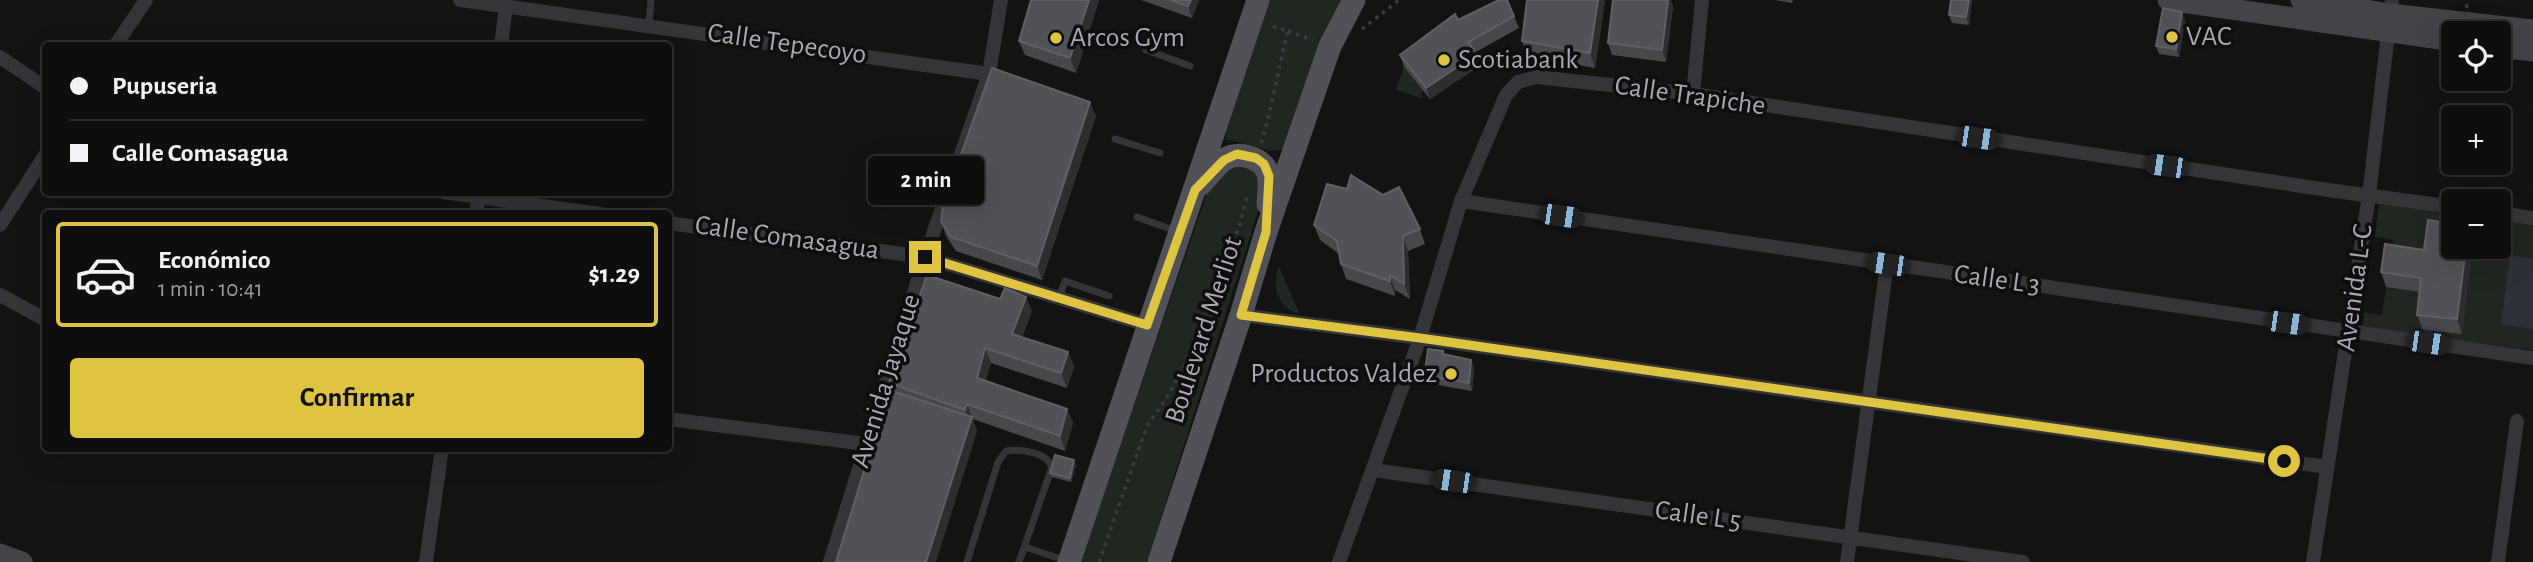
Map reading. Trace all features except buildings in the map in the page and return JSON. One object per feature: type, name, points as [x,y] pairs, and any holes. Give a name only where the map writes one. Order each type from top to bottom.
[{"type":"main road","name":"Boulevard Merliot","points":[[1159,562],[1266,232],[1330,46],[1354,0]]},
{"type":"main road","points":[[2168,0],[2390,15],[2533,30]]},
{"type":"main road","points":[[2301,0],[2390,15],[2441,36]]},
{"type":"main road","name":"Boulevard Merliot","points":[[1069,562],[1255,10]]},
{"type":"main road","points":[[2511,48],[2533,51]]},
{"type":"main road","points":[[1195,190],[1224,160],[1237,154],[1256,158],[1264,164],[1269,176],[1266,232]]},
{"type":"main road","points":[[0,554],[22,562]]},
{"type":"street","points":[[118,42],[146,0]]},
{"type":"street","name":"Calle Tepecoyo","points":[[460,0],[989,74]]},
{"type":"street","name":"Avenida Jayaque","points":[[830,562],[925,257],[989,74],[1001,0]]},
{"type":"street","points":[[1693,94],[1702,0]]},
{"type":"street","points":[[501,42],[506,6]]},
{"type":"street","name":"Avenida L-C","points":[[2313,562],[2369,195],[2390,15]]},
{"type":"street","points":[[0,57],[42,85]]},
{"type":"street","name":"Calle Trapiche","points":[[1339,562],[1420,338],[1461,201],[1506,95],[1518,82],[1536,77],[1693,94],[2441,205]]},
{"type":"street","points":[[0,225],[42,160]]},
{"type":"street","points":[[485,196],[575,210]]},
{"type":"street","name":"Calle L 3","points":[[1461,201],[2533,358]]},
{"type":"street","points":[[2511,215],[2533,218]]},
{"type":"street","name":"Calle Comasagua","points":[[672,224],[925,257],[1147,325]]},
{"type":"street","points":[[1847,562],[1887,264]]},
{"type":"street","points":[[0,295],[42,318]]},
{"type":"street","points":[[1241,315],[2327,467]]},
{"type":"street","points":[[672,420],[866,444]]},
{"type":"street","points":[[2498,562],[2517,421]]},
{"type":"street","points":[[426,562],[441,452]]},
{"type":"street","name":"Calle L 5","points":[[1373,470],[2023,562]]},
{"type":"lane","points":[[649,25],[651,0]]},
{"type":"lane","points":[[1146,50],[1190,65]]},
{"type":"lane","points":[[1115,139],[1160,153]]},
{"type":"lane","points":[[1137,216],[1180,232]]},
{"type":"lane","points":[[1059,298],[1065,281],[1109,296]]},
{"type":"lane","points":[[967,562],[998,462],[1006,451],[1017,450],[1045,457],[1052,467],[1019,562]]},
{"type":"lane","points":[[1024,547],[1069,562]]},
{"type":"path","points":[[1356,40],[1363,29],[1399,0]]},
{"type":"path","points":[[2465,21],[2468,5]]},
{"type":"path","points":[[1255,10],[1288,31],[1330,46]]},
{"type":"path","points":[[1099,562],[1147,426],[1167,397],[1197,337],[1240,225],[1256,158],[1273,105],[1276,77],[1288,31]]},
{"type":"path","points":[[1197,337],[1219,343]]},
{"type":"shaded area","points":[[1263,0],[1341,0],[1326,31],[1284,149],[1271,151],[1226,139],[1225,132]]},
{"type":"shaded area","points":[[1404,67],[1423,90],[1421,98],[1396,90]]},
{"type":"shaded area","points":[[1250,160],[1267,183],[1147,562],[1080,562],[1213,176]]},
{"type":"shaded area","points":[[2379,204],[2441,212],[2441,252],[2429,265],[2391,258],[2393,240],[2375,237]]},
{"type":"shaded area","points":[[2511,222],[2533,225],[2533,350],[2362,328],[2365,312],[2382,315],[2386,287],[2427,293],[2461,259],[2511,259]]},
{"type":"shaded area","points":[[2511,255],[2533,259],[2533,329],[2501,324]]},
{"type":"shaded area","points":[[1279,267],[1300,314],[1286,307],[1278,296],[1276,282]]},
{"type":"place","name":"VAC","points":[[2172,37]]},
{"type":"place","name":"Arcos Gym","points":[[1056,38]]},
{"type":"place","name":"Scotiabank","points":[[1444,60]]},
{"type":"place","name":"Productos Valdez","points":[[1451,374]]},
{"type":"route","points":[[925,257],[1147,325],[1195,190],[1224,160],[1237,154],[1256,158],[1264,164],[1269,176],[1266,232],[1241,315],[2284,461]]}]
